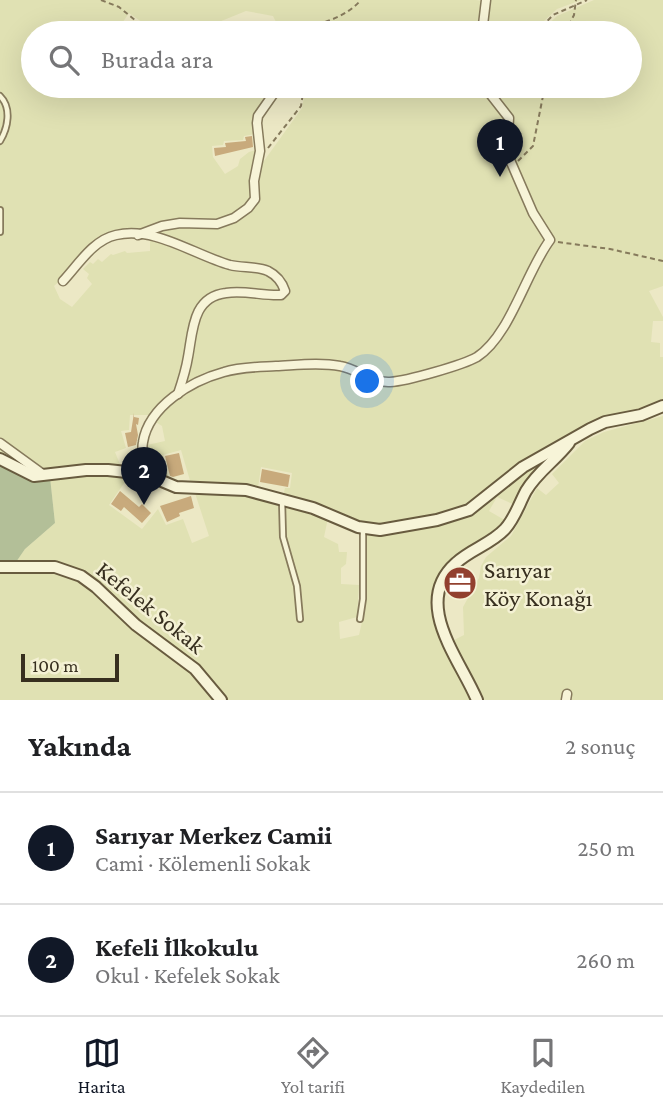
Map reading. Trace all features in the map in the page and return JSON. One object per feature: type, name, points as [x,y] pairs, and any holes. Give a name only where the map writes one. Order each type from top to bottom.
[{"type":"street","points":[[483,21],[485,0]]},
{"type":"street","points":[[138,235],[180,223],[217,224],[240,214],[255,199],[258,116],[271,98]]},
{"type":"street","points":[[145,474],[143,442],[154,416],[178,394],[213,376],[242,369],[323,364],[355,370],[375,381],[391,382],[455,366],[478,356],[508,318],[533,265],[550,240],[533,214],[507,153],[509,118],[493,98]]},
{"type":"street","points":[[63,281],[88,253],[115,235],[165,239],[228,264],[263,270],[278,278],[285,291],[281,295],[228,292],[211,297],[204,304],[194,317],[186,366],[178,394]]},
{"type":"street","points":[[0,459],[29,475],[86,470],[145,474],[176,487],[233,488],[282,499],[363,528],[380,530],[414,525],[469,509],[523,467],[605,422],[641,415],[663,406]]},
{"type":"street","points":[[477,700],[442,630],[438,607],[439,588],[447,572],[456,563],[507,528],[537,476],[573,439]]},
{"type":"street","points":[[0,443],[44,475]]},
{"type":"street","name":"Kefelek Sokak","points":[[0,568],[55,567],[80,576],[96,587],[136,625],[195,669],[221,700]]},
{"type":"lane","points":[[0,96],[6,106],[8,126],[0,141]]},
{"type":"lane","points":[[0,210],[0,232]]},
{"type":"lane","points":[[282,499],[283,537],[297,586],[300,619]]},
{"type":"lane","points":[[360,619],[363,599],[363,528]]},
{"type":"path","points":[[102,0],[119,7],[135,21]]},
{"type":"path","points":[[326,21],[343,15],[361,0]]},
{"type":"path","points":[[571,21],[576,0]]},
{"type":"path","points":[[547,21],[553,15],[587,0]]},
{"type":"path","points":[[258,159],[301,106],[302,98]]},
{"type":"path","points":[[512,165],[533,146],[543,98]]},
{"type":"path","points":[[550,240],[610,249],[663,261]]},
{"type":"green space","points":[[0,0],[483,1],[481,21],[276,21],[273,16],[246,11],[221,21],[140,21],[129,13],[124,21],[21,21],[21,98],[267,98],[258,110],[255,134],[244,136],[243,140],[224,141],[223,145],[212,146],[213,157],[225,174],[238,166],[240,159],[249,152],[256,150],[252,196],[241,211],[221,220],[162,224],[114,233],[54,286],[60,299],[72,307],[92,284],[87,278],[89,274],[83,269],[90,262],[93,264],[98,259],[102,262],[111,254],[125,251],[150,251],[150,240],[269,275],[275,280],[279,290],[225,290],[198,306],[189,322],[186,352],[178,385],[152,415],[130,415],[129,430],[121,431],[126,448],[115,452],[121,467],[35,472],[0,454]]},
{"type":"green space","points":[[488,0],[581,0],[557,9],[544,21],[486,21]]},
{"type":"green space","points":[[594,0],[663,0],[663,286],[649,291],[663,317],[663,321],[653,321],[651,342],[660,343],[660,357],[663,357],[663,403],[585,429],[517,506],[497,497],[489,511],[508,522],[465,553],[435,597],[472,700],[0,700],[0,569],[14,565],[25,549],[55,523],[50,477],[77,473],[129,476],[109,505],[142,529],[158,509],[166,525],[183,519],[192,543],[209,536],[195,493],[255,495],[328,518],[324,537],[338,544],[339,552],[347,552],[346,564],[341,568],[341,584],[359,585],[357,617],[339,622],[340,639],[359,635],[365,609],[364,525],[283,496],[285,488],[290,488],[292,473],[261,467],[258,488],[191,484],[181,450],[163,455],[169,480],[152,472],[147,445],[165,441],[162,426],[154,421],[179,397],[198,320],[204,310],[220,297],[234,295],[280,298],[287,294],[288,289],[285,281],[273,269],[240,265],[148,234],[169,227],[213,227],[257,203],[261,165],[302,108],[304,98],[642,98],[642,21],[552,21],[557,16]]},
{"type":"green space","points":[[663,416],[663,700],[482,700],[452,641],[464,635],[463,607],[479,578],[486,557],[511,536],[537,488],[546,495],[559,483],[552,474],[585,441],[604,432]]},
{"type":"green space","points":[[0,465],[29,479],[50,477],[55,523],[25,549],[14,565],[0,564]]},
{"type":"building","points":[[252,136],[253,147],[215,156],[214,148],[226,147],[225,143],[246,141],[245,137]]},
{"type":"building","points":[[134,413],[134,417],[139,418],[138,425],[136,424],[138,435],[136,445],[128,447],[125,433],[131,432]]},
{"type":"building","points":[[179,453],[184,474],[173,477],[170,476],[165,456]]},
{"type":"building","points":[[262,469],[290,475],[288,487],[260,482]]},
{"type":"building","points":[[120,491],[139,507],[142,504],[151,513],[142,523],[124,507],[121,511],[111,504]]},
{"type":"building","points":[[191,496],[194,508],[179,513],[180,516],[167,522],[160,506]]},
{"type":"building","name":"Sarıyar Köy Konağı","points":[[462,572],[472,580],[459,595],[449,587]]},
{"type":"place","name":"Sarıyar Merkez Camii","points":[[500,177]]},
{"type":"place","name":"Kefeli İlkokulu","points":[[144,505]]},
{"type":"place","name":"Sarıyar Köy Konağı","points":[[460,583]]}]
